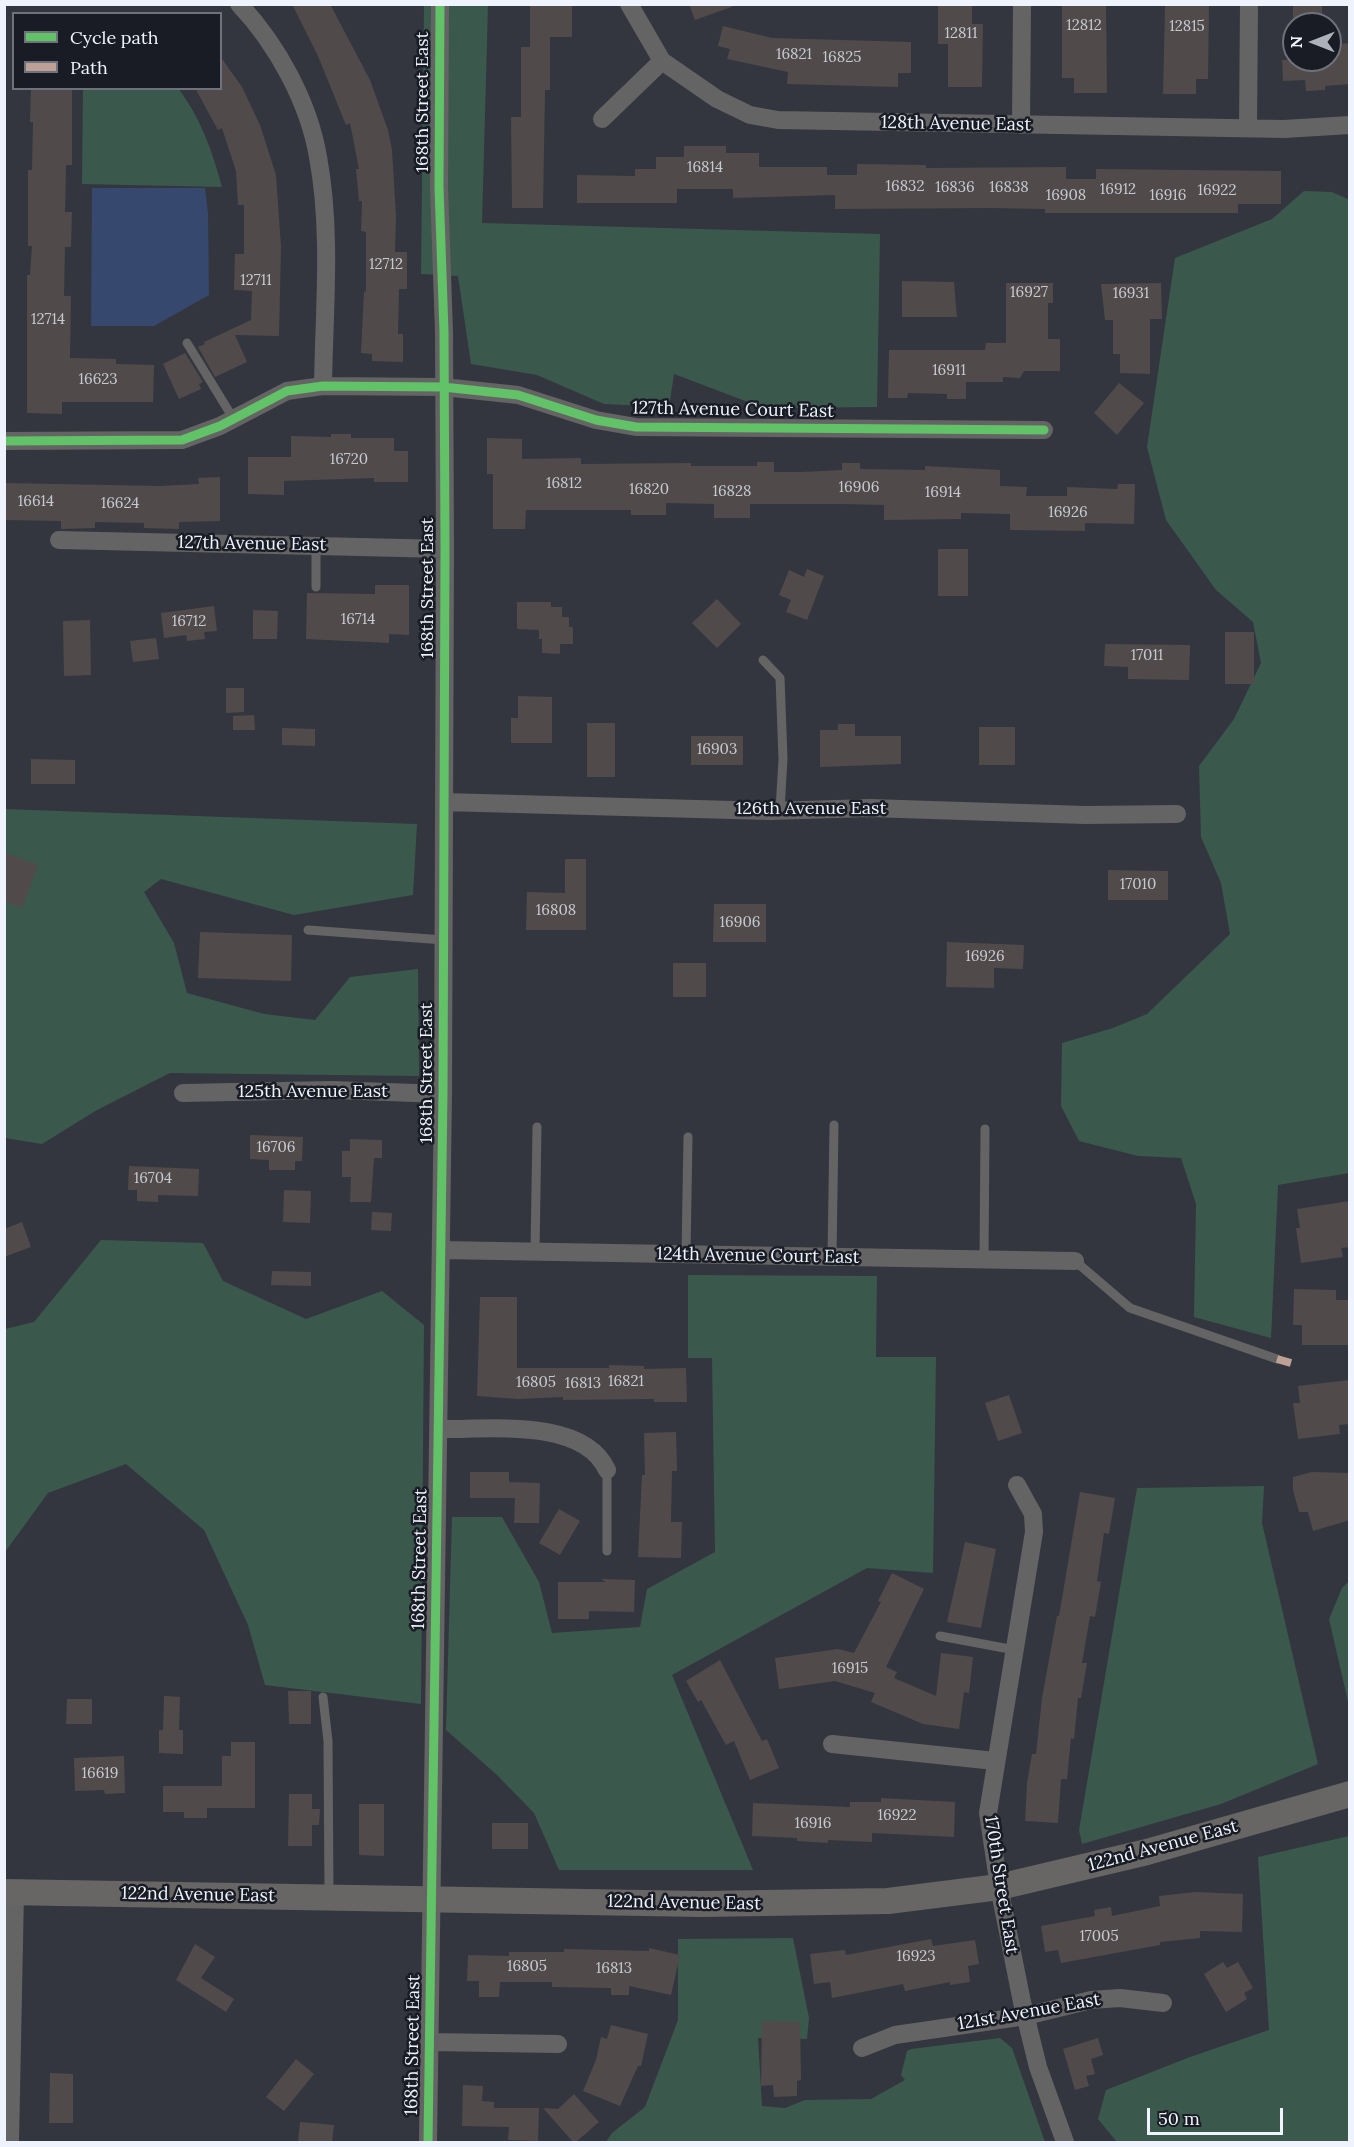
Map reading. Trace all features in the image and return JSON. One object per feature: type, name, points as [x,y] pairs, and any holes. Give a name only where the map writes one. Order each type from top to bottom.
[{"type":"main road","name":"122nd Avenue East","points":[[10,1892],[768,1904],[888,1901],[999,1887],[1147,1852],[1350,1794]]},
{"type":"street","name":"168th Street East","points":[[428,2142],[444,940],[445,549],[439,187],[440,4]]},
{"type":"street","points":[[602,119],[662,61],[629,4]]},
{"type":"street","points":[[1021,125],[1022,4]]},
{"type":"street","points":[[1248,128],[1249,4]]},
{"type":"street","points":[[239,5],[264,37],[287,73],[305,114],[318,155],[323,191],[323,386]]},
{"type":"street","name":"128th Avenue East","points":[[662,61],[717,99],[750,115],[778,120],[1248,128],[1350,125]]},
{"type":"street","name":"127th Avenue Court East","points":[[4,441],[182,440],[287,392],[323,386],[443,387],[518,395],[596,420],[636,427],[1044,430]]},
{"type":"street","name":"127th Avenue East","points":[[59,540],[445,549]]},
{"type":"street","name":"126th Avenue East","points":[[444,801],[780,810],[870,808],[1085,815],[1177,814]]},
{"type":"street","name":"125th Avenue East","points":[[183,1093],[332,1090],[443,1094]]},
{"type":"street","name":"124th Avenue Court East","points":[[441,1250],[1075,1261]]},
{"type":"street","points":[[438,1429],[546,1431],[575,1439],[594,1449],[607,1470]]},
{"type":"street","name":"170th Street East","points":[[1017,1485],[1033,1514],[1034,1532],[988,1813],[999,1887],[1026,2016],[1038,2067],[1065,2142]]},
{"type":"street","points":[[832,1744],[995,1761]]},
{"type":"street","points":[[10,1892],[10,2142]]},
{"type":"street","name":"121st Avenue East","points":[[862,2048],[895,2035],[1026,2016],[1091,2000],[1120,1998],[1163,2003]]},
{"type":"street","points":[[429,2042],[558,2044]]},
{"type":"lane","points":[[187,343],[233,418]]},
{"type":"lane","points":[[316,546],[316,587]]},
{"type":"lane","points":[[763,660],[780,678],[783,759],[780,810]]},
{"type":"lane","points":[[308,930],[444,940]]},
{"type":"lane","points":[[832,1257],[834,1125]]},
{"type":"lane","points":[[536,1251],[537,1127]]},
{"type":"lane","points":[[984,1260],[985,1129]]},
{"type":"lane","points":[[687,1254],[688,1137]]},
{"type":"lane","points":[[1075,1261],[1130,1308],[1277,1359]]},
{"type":"lane","points":[[607,1470],[607,1551]]},
{"type":"lane","points":[[940,1636],[1015,1650]]},
{"type":"lane","points":[[323,1697],[328,1741],[329,1897]]},
{"type":"green space","points":[[424,5],[488,5],[482,223],[880,234],[877,407],[764,408],[674,374],[669,407],[604,404],[537,375],[471,364],[458,276],[421,274]]},
{"type":"green space","points":[[83,90],[179,90],[205,135],[222,187],[82,184]]},
{"type":"green space","points":[[1304,191],[1332,192],[1350,200],[1349,1173],[1278,1185],[1271,1338],[1194,1317],[1196,1204],[1181,1158],[1138,1156],[1079,1141],[1061,1106],[1062,1043],[1113,1028],[1147,1014],[1230,934],[1221,883],[1201,837],[1199,766],[1234,719],[1261,663],[1253,622],[1216,590],[1166,520],[1147,447],[1175,258],[1272,219]]},
{"type":"green space","points":[[4,809],[417,824],[413,895],[294,915],[161,879],[144,892],[174,943],[187,993],[264,1014],[315,1020],[350,977],[418,969],[419,1076],[170,1073],[97,1110],[42,1144],[5,1138]]},
{"type":"green space","points":[[101,1240],[203,1243],[223,1281],[306,1319],[382,1291],[424,1325],[421,1704],[265,1685],[248,1625],[204,1530],[126,1464],[48,1493],[5,1552],[5,1329],[34,1322]]},
{"type":"green space","points":[[688,1275],[877,1276],[876,1357],[936,1357],[933,1573],[867,1568],[672,1675],[753,1870],[559,1870],[534,1813],[497,1775],[446,1730],[452,1517],[502,1517],[539,1582],[552,1633],[640,1627],[647,1589],[715,1552],[712,1358],[688,1358]]},
{"type":"green space","points":[[1264,1486],[1262,1523],[1318,1764],[1221,1804],[1082,1844],[1079,1830],[1137,1488]]},
{"type":"green space","points":[[1349,1581],[1349,1706],[1329,1619],[1342,1588]]},
{"type":"green space","points":[[1349,1836],[1349,2142],[1116,2141],[1098,2119],[1106,2090],[1190,2057],[1269,2030],[1258,1857]]},
{"type":"green space","points":[[793,1938],[809,2018],[807,2039],[758,2038],[762,2106],[785,2108],[805,2100],[871,2099],[905,2080],[901,2075],[907,2051],[911,2049],[1000,2038],[1012,2048],[1045,2142],[606,2142],[612,2133],[645,2107],[678,2020],[678,1939]]},
{"type":"water","points":[[92,188],[205,188],[208,213],[209,295],[154,326],[91,326]]},
{"type":"building","points":[[292,4],[330,4],[370,80],[388,130],[392,150],[396,216],[395,252],[407,252],[407,289],[399,289],[398,334],[403,334],[403,362],[372,361],[372,354],[361,353],[364,291],[366,292],[366,232],[361,231],[362,201],[359,201],[356,169],[359,169],[350,123],[346,125],[318,56]]},
{"type":"building","points":[[530,4],[572,4],[572,37],[550,37],[550,90],[545,90],[543,208],[512,208],[511,117],[521,117],[521,47],[530,47]]},
{"type":"building","points":[[689,4],[733,4],[734,6],[695,20]]},
{"type":"building","points":[[938,4],[972,4],[972,24],[983,24],[982,87],[948,87],[948,44],[938,44]]},
{"type":"building","points":[[1293,4],[1322,4],[1322,12],[1293,12]]},
{"type":"building","points":[[1062,5],[1106,5],[1107,93],[1074,93],[1074,78],[1062,78]]},
{"type":"building","points":[[1165,6],[1209,6],[1208,79],[1196,79],[1196,94],[1163,94]]},
{"type":"building","points":[[723,26],[772,38],[911,42],[911,73],[898,73],[898,87],[787,84],[788,72],[727,59],[730,49],[718,46]]},
{"type":"building","points":[[1350,43],[1350,84],[1325,86],[1325,90],[1306,91],[1305,80],[1283,81],[1283,72],[1342,72],[1342,44]]},
{"type":"building","points":[[222,59],[242,87],[260,125],[276,175],[281,247],[279,336],[235,335],[247,362],[215,377],[198,347],[251,320],[252,291],[234,290],[235,254],[244,254],[244,205],[238,205],[236,171],[222,128],[218,130],[196,90],[222,90]]},
{"type":"building","points":[[31,90],[72,90],[72,165],[66,165],[65,212],[72,212],[71,247],[65,247],[64,296],[71,296],[70,358],[116,359],[116,364],[154,365],[153,402],[62,402],[62,414],[27,413],[27,275],[30,275],[32,246],[28,246],[28,170],[32,170],[33,122],[30,122]]},
{"type":"building","points":[[684,146],[726,146],[726,153],[759,153],[759,167],[827,167],[827,175],[857,175],[857,164],[926,165],[926,168],[1066,167],[1066,179],[1096,179],[1096,169],[1281,171],[1281,204],[1238,204],[1238,213],[1045,213],[1045,209],[990,208],[835,209],[835,195],[733,198],[733,189],[677,189],[677,203],[577,203],[577,175],[635,176],[635,169],[656,169],[656,157],[684,157]]},
{"type":"building","points":[[902,281],[954,282],[957,317],[902,317]]},
{"type":"building","points":[[1006,283],[1053,283],[1053,303],[1048,303],[1048,339],[1060,339],[1060,371],[1024,371],[1020,378],[1003,377],[1003,382],[966,382],[966,399],[947,399],[947,394],[908,393],[907,398],[888,398],[889,350],[985,350],[986,343],[1006,343]]},
{"type":"building","points":[[1161,283],[1162,319],[1150,319],[1150,374],[1120,373],[1120,354],[1113,354],[1113,320],[1105,320],[1101,284]]},
{"type":"building","points":[[185,353],[203,382],[199,384],[201,389],[179,399],[163,364]]},
{"type":"building","points":[[1119,383],[1144,403],[1117,435],[1094,413]]},
{"type":"building","points":[[331,434],[351,434],[351,438],[394,438],[394,451],[408,451],[408,482],[374,482],[374,478],[284,481],[284,495],[248,494],[248,457],[291,457],[291,436],[331,437]]},
{"type":"building","points":[[487,438],[522,439],[522,459],[581,458],[581,464],[691,463],[691,466],[757,466],[757,462],[774,462],[774,472],[842,470],[842,463],[860,463],[860,469],[925,470],[925,466],[1000,470],[1000,486],[1027,487],[1026,496],[1067,496],[1067,487],[1117,489],[1118,484],[1135,484],[1134,524],[1085,523],[1085,531],[1010,530],[1010,514],[961,513],[961,519],[884,520],[884,505],[842,504],[750,504],[750,518],[714,518],[714,504],[666,503],[666,515],[631,515],[631,510],[526,510],[525,529],[493,529],[493,474],[487,474]]},
{"type":"building","points":[[220,477],[220,521],[179,522],[179,529],[144,528],[144,523],[95,522],[95,528],[61,529],[61,521],[4,520],[4,483],[160,486],[199,484],[198,478]]},
{"type":"building","points":[[938,549],[968,549],[968,596],[938,596]]},
{"type":"building","points":[[807,569],[824,576],[807,620],[786,612],[791,600],[779,595],[789,570],[804,577]]},
{"type":"building","points":[[375,585],[409,585],[409,635],[389,634],[389,643],[306,639],[307,593],[375,594]]},
{"type":"building","points":[[717,599],[741,624],[717,648],[692,623]]},
{"type":"building","points":[[517,602],[551,602],[551,607],[562,607],[562,617],[569,617],[569,627],[573,627],[573,644],[560,644],[560,654],[542,653],[542,639],[539,639],[539,630],[517,629]]},
{"type":"building","points":[[214,606],[217,631],[204,632],[205,639],[187,641],[186,635],[164,638],[161,613]]},
{"type":"building","points":[[253,610],[278,611],[277,639],[253,639]]},
{"type":"building","points":[[90,620],[91,675],[64,676],[63,621]]},
{"type":"building","points":[[1225,632],[1254,632],[1254,684],[1225,684]]},
{"type":"building","points":[[156,638],[159,659],[133,662],[130,641]]},
{"type":"building","points":[[1105,644],[1190,645],[1189,680],[1128,679],[1128,667],[1104,666]]},
{"type":"building","points":[[226,688],[244,688],[244,712],[226,713]]},
{"type":"building","points":[[518,696],[552,697],[552,743],[511,743],[511,718],[518,718]]},
{"type":"building","points":[[254,715],[255,730],[233,730],[233,716]]},
{"type":"building","points":[[587,723],[615,723],[615,777],[587,777]]},
{"type":"building","points":[[838,724],[855,724],[855,736],[901,736],[901,764],[820,767],[820,730],[838,730]]},
{"type":"building","points":[[979,727],[1015,727],[1015,765],[979,765]]},
{"type":"building","points":[[282,728],[315,729],[315,746],[282,745]]},
{"type":"building","points":[[691,736],[743,736],[743,765],[691,765]]},
{"type":"building","points":[[31,759],[75,760],[75,784],[31,784]]},
{"type":"building","points":[[4,852],[38,865],[22,908],[4,901]]},
{"type":"building","points":[[565,859],[586,859],[586,930],[526,930],[527,892],[565,893]]},
{"type":"building","points":[[1108,870],[1168,871],[1168,900],[1108,900]]},
{"type":"building","points":[[714,904],[766,904],[766,942],[713,942]]},
{"type":"building","points":[[200,932],[292,935],[291,981],[198,978]]},
{"type":"building","points":[[947,942],[1024,945],[1023,969],[994,968],[994,988],[946,987]]},
{"type":"building","points":[[673,963],[706,963],[706,997],[673,997]]},
{"type":"building","points":[[250,1135],[303,1137],[302,1161],[295,1161],[295,1170],[269,1170],[269,1160],[250,1159]]},
{"type":"building","points":[[350,1139],[382,1140],[382,1158],[374,1158],[371,1202],[350,1202],[351,1177],[342,1177],[342,1151],[350,1151]]},
{"type":"building","points":[[129,1166],[199,1169],[198,1196],[158,1195],[158,1202],[137,1201],[137,1190],[128,1190]]},
{"type":"building","points":[[284,1190],[311,1191],[310,1223],[283,1222]]},
{"type":"building","points":[[1350,1201],[1350,1247],[1341,1248],[1343,1257],[1301,1263],[1296,1228],[1300,1228],[1297,1209]]},
{"type":"building","points":[[372,1212],[392,1213],[391,1231],[371,1230]]},
{"type":"building","points":[[22,1222],[31,1247],[4,1257],[4,1229]]},
{"type":"building","points":[[272,1271],[311,1272],[311,1286],[271,1285]]},
{"type":"building","points":[[1294,1289],[1336,1290],[1336,1300],[1350,1300],[1350,1345],[1302,1345],[1302,1325],[1293,1325]]},
{"type":"building","points":[[480,1297],[517,1297],[517,1368],[609,1368],[609,1365],[644,1366],[644,1369],[686,1368],[687,1402],[654,1402],[654,1399],[563,1400],[563,1397],[518,1399],[477,1396]]},
{"type":"building","points":[[1350,1380],[1350,1424],[1339,1425],[1340,1434],[1298,1439],[1293,1403],[1300,1403],[1298,1386]]},
{"type":"building","points":[[1009,1395],[1022,1433],[998,1441],[985,1403]]},
{"type":"building","points":[[676,1432],[677,1471],[672,1471],[671,1522],[682,1522],[681,1558],[638,1557],[642,1475],[645,1475],[644,1433]]},
{"type":"building","points":[[470,1472],[509,1472],[509,1482],[540,1483],[539,1523],[514,1523],[515,1498],[470,1498]]},
{"type":"building","points":[[1312,1472],[1350,1473],[1350,1520],[1313,1531],[1308,1512],[1299,1512],[1293,1490],[1293,1477]]},
{"type":"building","points":[[1080,1492],[1115,1498],[1109,1534],[1104,1533],[1097,1581],[1101,1582],[1095,1617],[1090,1616],[1082,1663],[1087,1663],[1081,1698],[1078,1698],[1074,1739],[1071,1738],[1067,1779],[1061,1779],[1058,1823],[1025,1821],[1027,1783],[1032,1754],[1036,1754],[1042,1698],[1057,1616],[1059,1616]]},
{"type":"building","points":[[559,1509],[580,1521],[560,1555],[539,1543]]},
{"type":"building","points":[[965,1542],[996,1549],[981,1628],[947,1622]]},
{"type":"building","points":[[892,1573],[924,1589],[886,1667],[897,1672],[894,1678],[936,1696],[941,1653],[973,1657],[969,1693],[964,1692],[959,1729],[923,1724],[871,1702],[875,1693],[835,1681],[779,1689],[775,1658],[838,1649],[854,1653],[881,1602],[878,1601]]},
{"type":"building","points":[[601,1579],[635,1580],[634,1612],[589,1611],[589,1619],[558,1619],[558,1582],[606,1582]]},
{"type":"building","points":[[720,1660],[762,1741],[767,1739],[779,1768],[750,1780],[734,1741],[726,1745],[701,1700],[698,1702],[686,1681]]},
{"type":"building","points":[[288,1691],[311,1691],[311,1724],[289,1724]]},
{"type":"building","points":[[164,1696],[180,1697],[179,1730],[183,1730],[183,1754],[159,1753],[159,1730],[163,1730]]},
{"type":"building","points":[[67,1699],[92,1699],[92,1724],[66,1724]]},
{"type":"building","points":[[231,1742],[255,1742],[255,1808],[207,1808],[207,1818],[184,1818],[184,1812],[163,1812],[163,1786],[222,1786],[222,1756],[231,1756]]},
{"type":"building","points":[[124,1756],[125,1793],[105,1794],[104,1790],[75,1791],[74,1758]]},
{"type":"building","points":[[289,1794],[312,1794],[312,1809],[320,1809],[319,1825],[312,1825],[312,1846],[288,1846]]},
{"type":"building","points":[[881,1798],[955,1802],[954,1837],[872,1833],[872,1842],[828,1840],[828,1843],[797,1841],[797,1838],[752,1836],[753,1803],[850,1807],[850,1802],[881,1802]]},
{"type":"building","points":[[359,1804],[384,1804],[384,1856],[359,1855]]},
{"type":"building","points":[[492,1823],[528,1823],[528,1849],[492,1849]]},
{"type":"building","points":[[1195,1892],[1243,1894],[1242,1932],[1200,1931],[1200,1938],[1160,1942],[1160,1945],[1061,1963],[1058,1950],[1045,1952],[1041,1926],[1095,1916],[1094,1910],[1111,1907],[1112,1916],[1160,1906],[1159,1896]]},
{"type":"building","points":[[931,1939],[933,1946],[975,1940],[979,1964],[968,1966],[970,1982],[950,1985],[950,1982],[905,1991],[903,1984],[832,1998],[830,1982],[814,1984],[810,1954],[845,1950],[846,1955]]},
{"type":"building","points":[[195,1944],[215,1957],[201,1978],[234,1999],[226,2012],[176,1980]]},
{"type":"building","points":[[649,1948],[680,1955],[671,1995],[629,1986],[629,1995],[611,1995],[611,1988],[552,1987],[552,1982],[500,1982],[499,1997],[479,1997],[479,1981],[467,1981],[468,1955],[509,1956],[509,1952],[564,1952],[564,1949],[649,1951]]},
{"type":"building","points":[[1223,1962],[1227,1968],[1238,1962],[1253,1988],[1244,1993],[1247,1999],[1226,2012],[1204,1974]]},
{"type":"building","points":[[762,2021],[800,2022],[801,2080],[797,2081],[797,2096],[774,2097],[773,2085],[761,2086]]},
{"type":"building","points":[[611,2025],[648,2034],[641,2066],[638,2066],[620,2106],[583,2091],[596,2060],[601,2037],[607,2039]]},
{"type":"building","points":[[1098,2038],[1103,2055],[1091,2059],[1095,2074],[1086,2076],[1089,2086],[1075,2090],[1063,2049]]},
{"type":"building","points":[[296,2059],[314,2074],[284,2111],[266,2097]]},
{"type":"building","points":[[50,2073],[73,2074],[73,2123],[49,2123]]},
{"type":"building","points":[[463,2085],[483,2086],[482,2101],[494,2102],[494,2108],[539,2108],[538,2141],[508,2140],[509,2127],[462,2126]]},
{"type":"building","points":[[574,2094],[599,2122],[576,2142],[573,2142],[543,2108],[558,2109]]},
{"type":"building","points":[[300,2122],[334,2125],[332,2142],[298,2142]]},
{"type":"marked path","points":[[1277,1359],[1291,1363]]},
{"type":"cycle path","points":[[428,2142],[443,1094],[445,549],[444,332],[439,187],[440,4]]},
{"type":"cycle path","points":[[4,441],[182,440],[220,426],[287,391],[323,386],[443,387],[518,395],[596,420],[636,427],[1044,430]]}]
